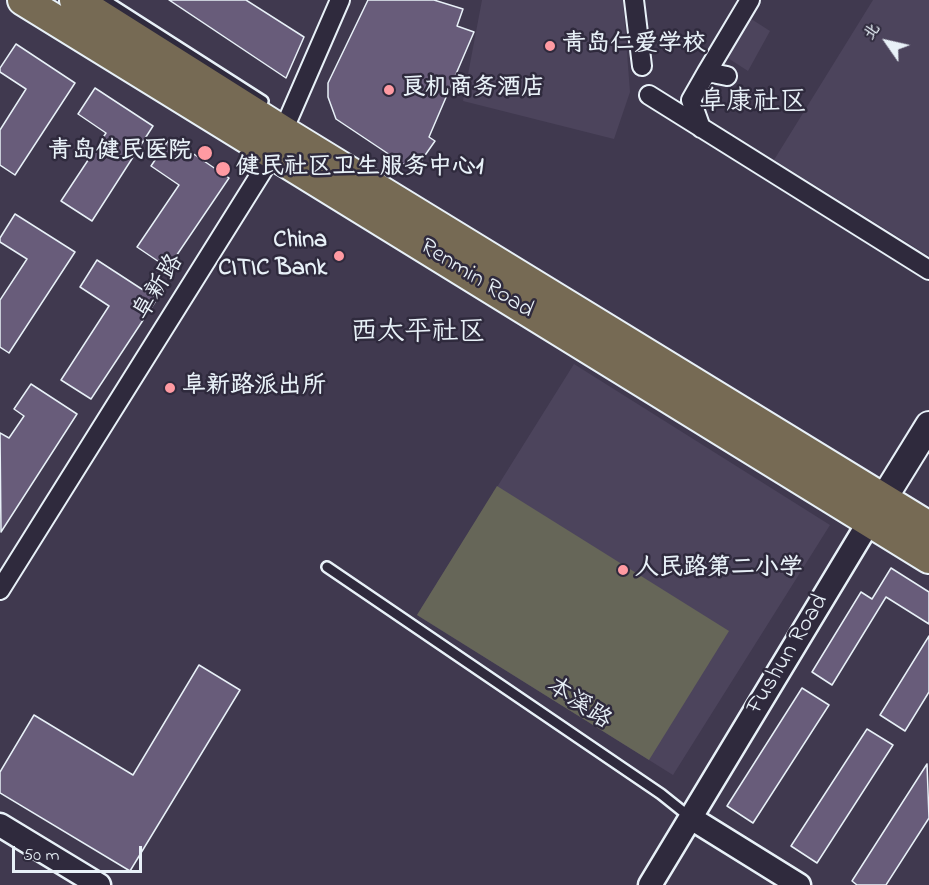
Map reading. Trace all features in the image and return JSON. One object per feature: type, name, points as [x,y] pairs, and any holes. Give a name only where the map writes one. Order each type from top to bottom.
[{"type":"main road","name":"Renmin Road","points":[[23,0],[276,127]]},
{"type":"main road","name":"Renmin Road","points":[[75,0],[876,510],[929,558]]},
{"type":"main road","name":"Fushun Road","points":[[876,510],[929,425]]},
{"type":"main road","name":"Renmin Road","points":[[876,510],[929,527]]},
{"type":"street","name":"阜新路","points":[[0,590],[276,127],[340,0]]},
{"type":"street","points":[[634,0],[642,66]]},
{"type":"street","points":[[701,128],[691,100],[750,0]]},
{"type":"street","points":[[708,72],[726,76]]},
{"type":"street","points":[[649,95],[929,270]]},
{"type":"street","name":"Fushun Road","points":[[650,885],[876,510]]},
{"type":"street","name":"本溪路","points":[[691,818],[799,885]]},
{"type":"street","points":[[0,825],[99,885]]},
{"type":"lane","points":[[105,0],[276,127]]},
{"type":"lane","name":"本溪路","points":[[327,567],[661,794],[691,818]]},
{"type":"shaded area","name":"青岛仁爱学校","points":[[482,0],[623,0],[630,92],[614,139],[463,101]]},
{"type":"shaded area","points":[[873,0],[929,0],[929,256],[774,160]]},
{"type":"shaded area","points":[[745,15],[770,31],[748,71],[720,53]]},
{"type":"shaded area","name":"人民路第二小学","points":[[574,364],[830,525],[673,775],[417,615]]},
{"type":"green space","points":[[497,486],[729,631],[649,760],[417,615]]},
{"type":"building","points":[[169,0],[246,0],[304,37],[286,78]]},
{"type":"building","name":"良机商务酒店","points":[[368,0],[434,0],[463,9],[457,26],[474,32],[429,137],[435,141],[414,171],[336,119],[328,97],[328,83]]},
{"type":"building","points":[[16,44],[75,83],[15,175],[0,165],[0,130],[26,89],[0,72],[0,68]]},
{"type":"building","points":[[95,88],[153,126],[92,221],[61,201],[106,133],[78,114]]},
{"type":"building","points":[[170,138],[229,178],[168,268],[137,247],[179,185],[151,166]]},
{"type":"building","points":[[15,214],[75,252],[9,353],[0,347],[0,300],[27,259],[0,242],[0,238]]},
{"type":"building","points":[[97,260],[157,299],[91,399],[61,380],[109,306],[80,287]]},
{"type":"building","points":[[31,384],[77,414],[1,532],[0,433],[9,438],[24,416],[14,409]]},
{"type":"building","points":[[891,568],[929,592],[929,624],[886,597],[832,685],[812,672],[861,592],[872,599]]},
{"type":"building","points":[[929,636],[929,692],[905,731],[880,715]]},
{"type":"building","points":[[199,665],[240,690],[130,871],[0,793],[0,772],[34,715],[133,775]]},
{"type":"building","points":[[802,688],[829,705],[753,823],[727,806]]},
{"type":"building","points":[[867,729],[893,745],[817,863],[791,846]]},
{"type":"building","points":[[927,764],[929,818],[886,885],[857,885],[852,881]]},
{"type":"place","name":"青岛仁爱学校","points":[[550,46]]},
{"type":"place","name":"良机商务酒店","points":[[389,90]]},
{"type":"place","name":"青岛健民医院","points":[[205,153]]},
{"type":"place","name":"健民社区卫生服务中心1","points":[[223,169]]},
{"type":"place","name":"China CITIC Bank","points":[[339,256]]},
{"type":"place","name":"阜新路派出所","points":[[170,388]]},
{"type":"place","name":"人民路第二小学","points":[[623,570]]},
{"type":"district","name":"阜康社区","points":[[753,105]]},
{"type":"district","name":"西太平社区","points":[[418,335]]}]
